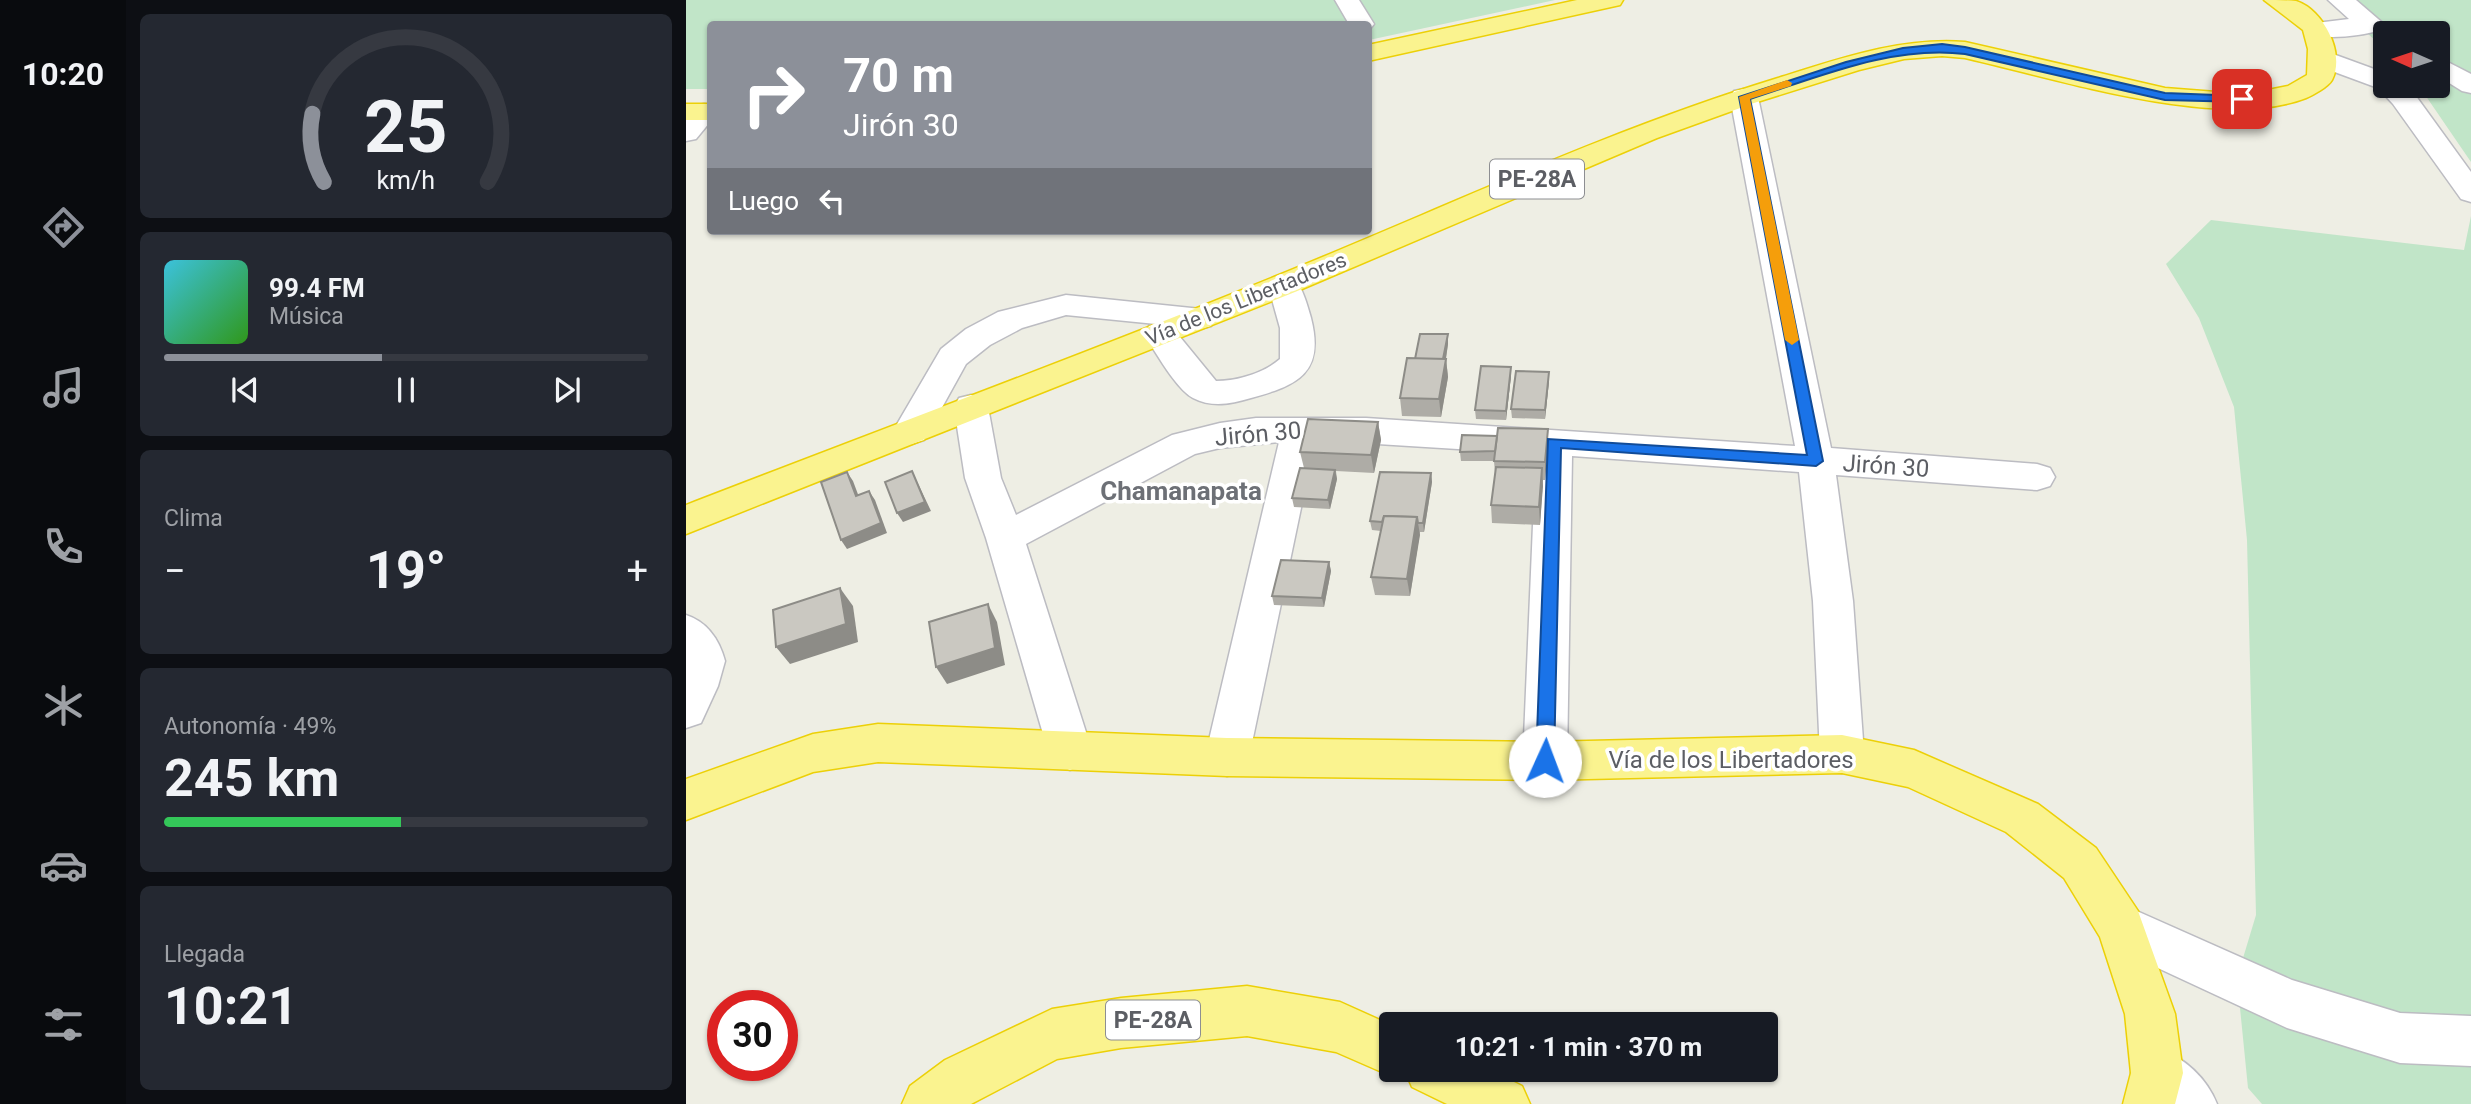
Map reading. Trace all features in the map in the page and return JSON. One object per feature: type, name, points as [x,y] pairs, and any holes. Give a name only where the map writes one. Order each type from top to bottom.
[{"type":"highway","points":[[1372,47],[1611,0]]},
{"type":"highway","points":[[2276,0],[2297,11],[2316,29],[2322,58]]},
{"type":"highway","name":"Vía de los Libertadores","points":[[686,520],[1284,285],[1647,132],[1744,97],[1850,64],[1903,51],[1942,48],[1965,50],[2165,96],[2217,100],[2268,98],[2297,92],[2320,78],[2322,58]]},
{"type":"highway","name":"Vía de los Libertadores","points":[[686,800],[813,753],[878,743],[1227,757],[1545,761],[1842,754],[1914,769],[2022,818],[2080,863],[2121,927],[2150,1014],[2166,1094]]},
{"type":"highway","name":"PE-28A","points":[[928,1104],[963,1079],[1052,1034],[1121,1023],[1247,1011],[1340,1027],[1379,1045]]},
{"type":"highway","points":[[1457,1082],[1504,1104]]},
{"type":"street","points":[[1347,0],[1359,21]]},
{"type":"street","points":[[2340,0],[2373,25]]},
{"type":"street","points":[[2316,29],[2373,29]]},
{"type":"street","points":[[2322,58],[2373,77]]},
{"type":"street","points":[[2450,72],[2471,85]]},
{"type":"street","points":[[1744,97],[1816,461],[1833,601],[1842,754]]},
{"type":"street","points":[[2403,98],[2471,193]]},
{"type":"street","points":[[1161,334],[1202,389],[1216,393],[1233,392],[1275,379],[1293,367],[1298,356],[1297,324],[1284,285]]},
{"type":"street","points":[[911,431],[953,357],[978,337],[1010,320],[1066,305],[1199,318]]},
{"type":"street","points":[[971,407],[983,478],[1005,538],[1070,751]]},
{"type":"street","points":[[1227,757],[1300,429]]},
{"type":"street","name":"Jirón 30","points":[[1005,538],[1185,444],[1211,437],[1300,429],[1554,443],[2037,477]]},
{"type":"street","points":[[1545,761],[1554,443]]},
{"type":"street","points":[[686,631],[696,641],[704,660],[686,709]]},
{"type":"street","points":[[2121,927],[2287,1003],[2400,1038],[2471,1041]]},
{"type":"green space","points":[[686,0],[1555,0],[1372,39],[1372,21],[707,21],[707,89],[686,89]]},
{"type":"green space","points":[[2333,0],[2471,0],[2471,162],[2427,98],[2450,98],[2450,21],[2373,21],[2373,38]]},
{"type":"green space","points":[[2471,216],[2471,1104],[2262,1104],[2248,1088],[2237,978],[2256,915],[2247,540],[2234,407],[2199,318],[2166,264],[2211,220],[2464,250]]},
{"type":"building","points":[[1420,334],[1448,334],[1443,359],[1415,359]]},
{"type":"building","points":[[1407,358],[1446,359],[1439,399],[1400,398]]},
{"type":"building","points":[[1481,366],[1511,367],[1506,411],[1475,410]]},
{"type":"building","points":[[1516,371],[1549,372],[1545,410],[1511,409]]},
{"type":"building","points":[[1308,419],[1378,422],[1371,455],[1300,452]]},
{"type":"building","points":[[1498,428],[1548,429],[1545,462],[1494,461]]},
{"type":"building","points":[[1462,435],[1497,436],[1495,451],[1460,452]]},
{"type":"building","points":[[1496,467],[1542,468],[1539,507],[1491,505]]},
{"type":"building","points":[[1300,468],[1335,470],[1328,500],[1292,498]]},
{"type":"building","points":[[912,471],[925,502],[897,513],[885,482]]},
{"type":"building","points":[[847,472],[856,496],[869,491],[881,523],[841,540],[821,482]]},
{"type":"building","points":[[1380,472],[1431,473],[1423,523],[1418,523],[1417,517],[1384,516],[1382,522],[1370,521]]},
{"type":"building","points":[[1384,516],[1417,517],[1407,579],[1371,577]]},
{"type":"building","points":[[1281,560],[1329,562],[1322,598],[1272,596]]},
{"type":"building","points":[[840,588],[846,624],[776,647],[773,610]]},
{"type":"building","points":[[988,604],[995,648],[936,667],[929,622]]},
{"type":"slow traffic","points":[[1787,83],[1744,97],[1792,340]]},
{"type":"district","name":"Chamanapata","points":[[1181,491]]},
{"type":"route","points":[[1545,761],[1554,443],[1816,461],[1744,97],[1850,64],[1903,51],[1942,48],[1965,50],[2165,96],[2242,99]]}]
